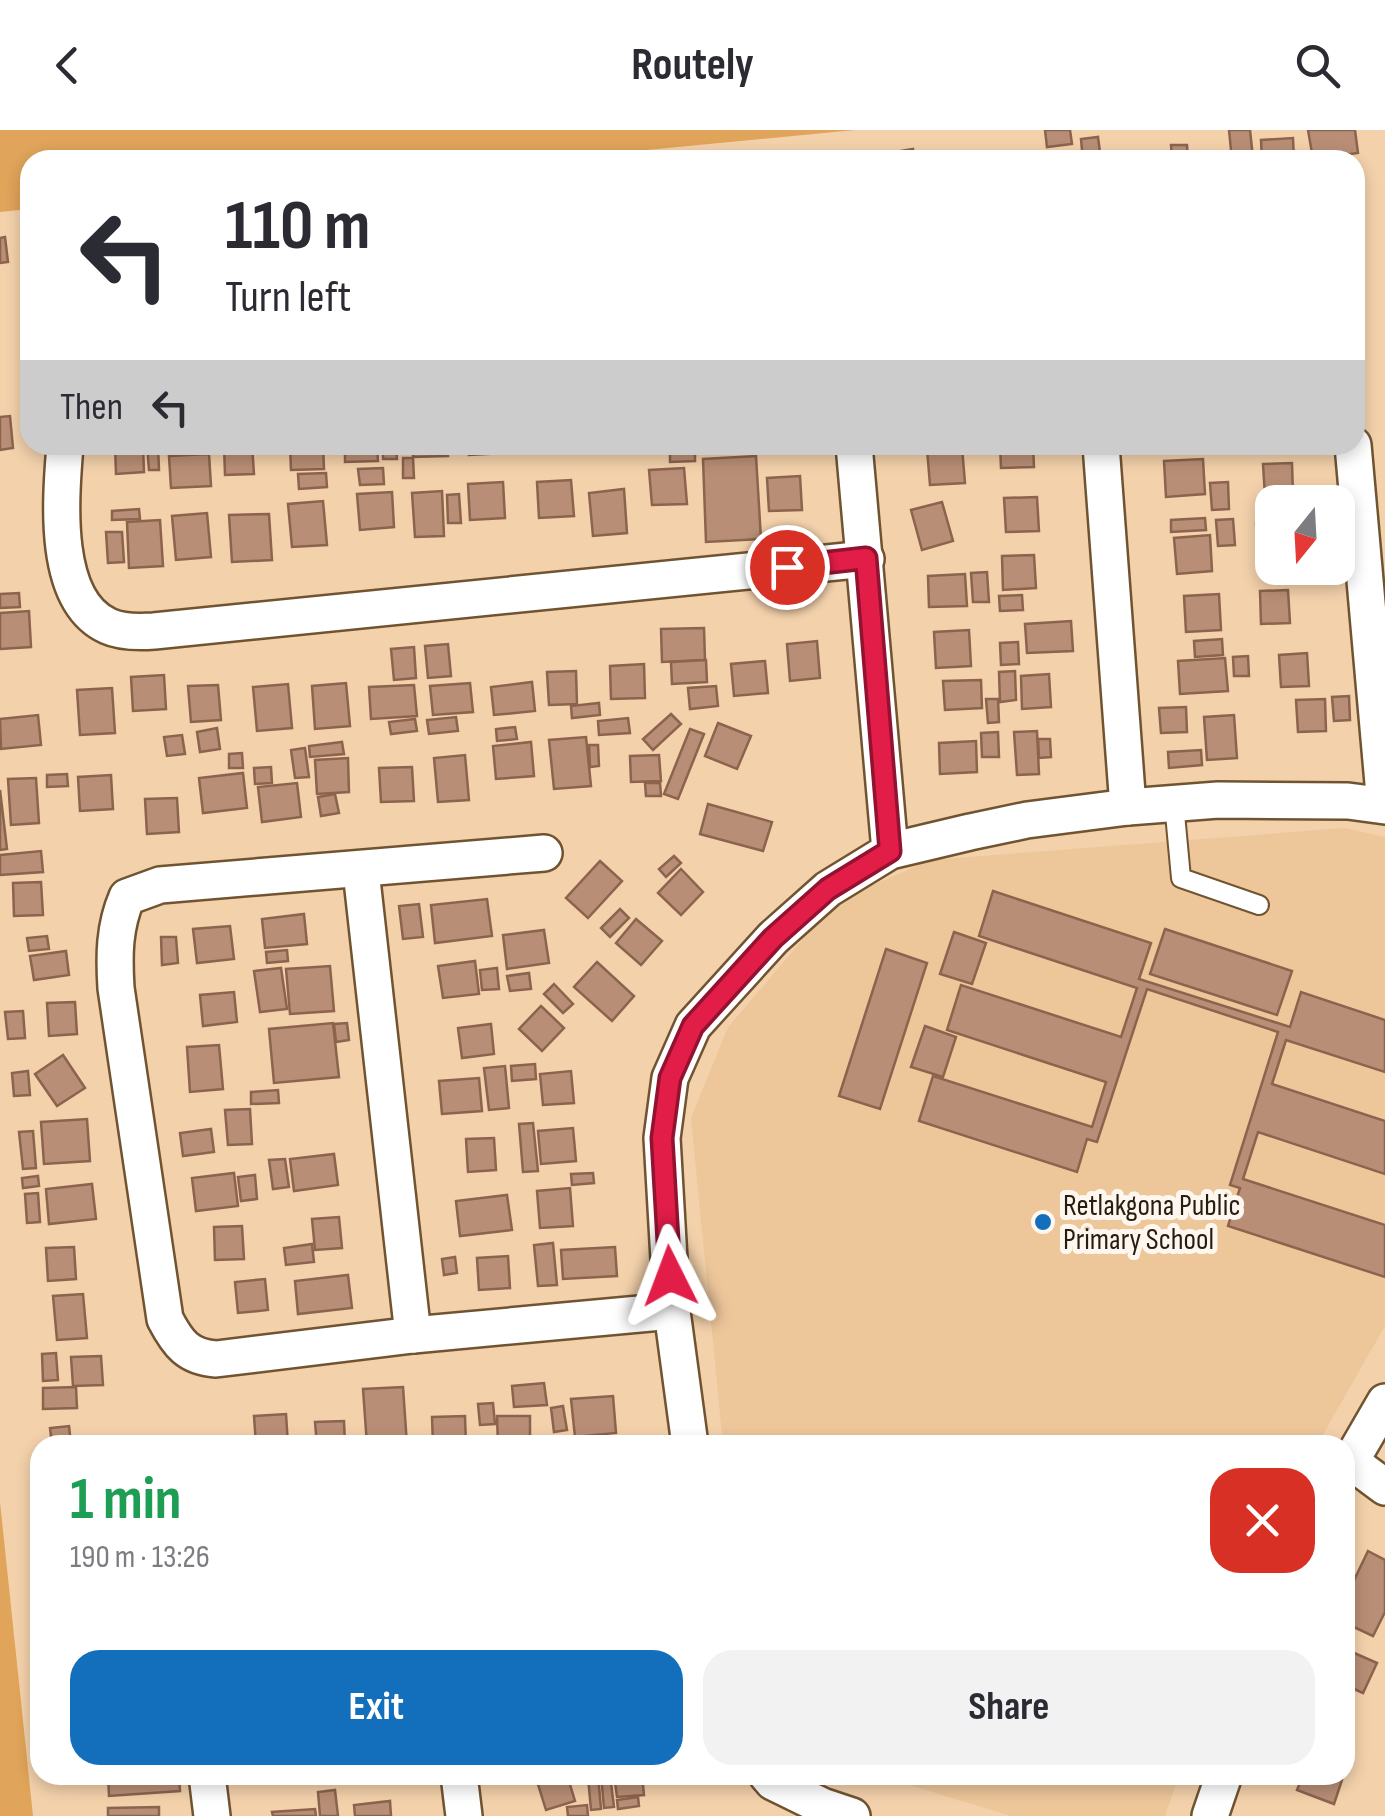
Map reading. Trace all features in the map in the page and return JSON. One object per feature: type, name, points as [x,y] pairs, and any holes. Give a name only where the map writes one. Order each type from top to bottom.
[{"type":"street","points":[[64,455],[62,483],[70,583],[98,619],[109,626],[140,632],[866,558]]},
{"type":"street","points":[[855,455],[890,851]]},
{"type":"street","points":[[1103,455],[1128,806]]},
{"type":"street","points":[[689,1435],[672,1311],[662,1138],[670,1078],[693,1026],[773,938],[828,889],[890,851],[1027,820],[1128,806],[1292,800],[1385,806],[1354,455]]},
{"type":"street","points":[[544,853],[160,885],[127,897],[114,950],[116,988],[165,1319],[181,1346],[197,1358],[216,1359],[413,1335],[672,1311]]},
{"type":"street","points":[[360,870],[413,1335]]},
{"type":"street","points":[[1355,1453],[1385,1402]]},
{"type":"street","points":[[1355,1470],[1385,1487]]},
{"type":"street","points":[[208,1785],[212,1816]]},
{"type":"street","points":[[460,1785],[464,1816]]},
{"type":"street","points":[[778,1785],[852,1816]]},
{"type":"street","points":[[1210,1816],[1221,1785]]},
{"type":"lane","points":[[1174,803],[1181,878],[1259,905]]},
{"type":"shaded area","points":[[0,130],[855,130],[646,150],[20,150],[20,210],[0,212]]},
{"type":"shaded area","name":"Retlakgona Public Primary School","points":[[1345,828],[1385,837],[1385,1326],[1323,1435],[722,1435],[691,1118],[728,1027],[835,902],[930,860]]},
{"type":"shaded area","points":[[0,1502],[33,1816],[0,1816]]},
{"type":"shaded area","points":[[909,1785],[1176,1785],[1165,1816],[1011,1816]]},
{"type":"building","points":[[1045,130],[1070,130],[1072,144],[1047,147]]},
{"type":"building","points":[[1229,130],[1250,130],[1252,150],[1231,150]]},
{"type":"building","points":[[1308,130],[1355,130],[1358,150],[1311,150]]},
{"type":"building","points":[[1098,137],[1100,150],[1082,150],[1081,139]]},
{"type":"building","points":[[1293,138],[1294,150],[1262,150],[1261,140]]},
{"type":"building","points":[[1171,145],[1187,145],[1187,150],[1171,150]]},
{"type":"building","points":[[5,237],[8,262],[0,263],[0,238]]},
{"type":"building","points":[[10,416],[13,448],[0,450],[0,417]]},
{"type":"building","points":[[115,455],[143,455],[144,472],[116,474]]},
{"type":"building","points":[[148,455],[158,455],[159,470],[149,470]]},
{"type":"building","points":[[209,455],[211,486],[171,488],[169,456]]},
{"type":"building","points":[[224,455],[253,455],[254,474],[225,475]]},
{"type":"building","points":[[290,455],[323,455],[324,469],[291,470]]},
{"type":"building","points":[[345,455],[378,455],[378,461],[345,462]]},
{"type":"building","points":[[670,455],[695,455],[695,461],[670,462]]},
{"type":"building","points":[[928,455],[963,455],[965,483],[930,485]]},
{"type":"building","points":[[1000,455],[1033,455],[1034,467],[1001,468]]},
{"type":"building","points":[[756,456],[761,539],[706,542],[703,459]]},
{"type":"building","points":[[403,458],[413,458],[414,478],[403,478]]},
{"type":"building","points":[[1203,459],[1205,494],[1166,497],[1164,461]]},
{"type":"building","points":[[1292,463],[1293,485],[1264,485],[1263,464]]},
{"type":"building","points":[[383,468],[384,484],[360,485],[358,469]]},
{"type":"building","points":[[684,468],[687,504],[652,505],[649,470]]},
{"type":"building","points":[[326,473],[327,487],[299,489],[298,474]]},
{"type":"building","points":[[800,476],[802,510],[769,511],[767,478]]},
{"type":"building","points":[[571,480],[574,516],[539,518],[537,482]]},
{"type":"building","points":[[503,482],[505,518],[470,520],[468,484]]},
{"type":"building","points":[[1228,482],[1229,509],[1212,510],[1210,483]]},
{"type":"building","points":[[624,489],[627,533],[593,536],[589,493]]},
{"type":"building","points":[[442,491],[444,536],[415,537],[412,493]]},
{"type":"building","points":[[392,492],[394,527],[360,530],[357,494]]},
{"type":"building","points":[[459,494],[461,523],[448,523],[447,495]]},
{"type":"building","points":[[1037,497],[1039,531],[1006,532],[1004,498]]},
{"type":"building","points":[[323,501],[327,545],[292,547],[288,504]]},
{"type":"building","points":[[942,502],[953,541],[922,550],[911,510]]},
{"type":"building","points":[[139,509],[140,519],[112,520],[112,511]]},
{"type":"building","points":[[207,513],[211,557],[176,560],[172,516]]},
{"type":"building","points":[[269,514],[272,560],[232,562],[229,515]]},
{"type":"building","points":[[1205,518],[1206,530],[1171,532],[1171,520]]},
{"type":"building","points":[[1233,519],[1235,545],[1218,546],[1216,520]]},
{"type":"building","points":[[160,520],[163,566],[129,568],[127,522]]},
{"type":"building","points":[[106,532],[122,532],[124,562],[108,563]]},
{"type":"building","points":[[1210,535],[1212,571],[1177,574],[1174,538]]},
{"type":"building","points":[[1034,555],[1036,588],[1003,590],[1002,556]]},
{"type":"building","points":[[987,572],[989,602],[973,602],[971,573]]},
{"type":"building","points":[[965,574],[967,606],[929,607],[928,576]]},
{"type":"building","points":[[1288,590],[1290,623],[1261,624],[1260,591]]},
{"type":"building","points":[[19,593],[20,607],[0,608],[0,594]]},
{"type":"building","points":[[1219,594],[1221,630],[1186,632],[1184,596]]},
{"type":"building","points":[[1022,595],[1023,610],[1000,611],[999,596]]},
{"type":"building","points":[[29,611],[31,647],[0,649],[0,613]]},
{"type":"building","points":[[1071,621],[1073,651],[1027,653],[1025,624]]},
{"type":"building","points":[[704,628],[705,660],[662,662],[661,629]]},
{"type":"building","points":[[969,630],[971,666],[936,668],[934,632]]},
{"type":"building","points":[[1222,639],[1223,655],[1195,657],[1194,641]]},
{"type":"building","points":[[817,641],[820,678],[790,681],[787,644]]},
{"type":"building","points":[[1018,642],[1019,664],[1001,665],[1000,643]]},
{"type":"building","points":[[448,644],[451,676],[428,678],[425,646]]},
{"type":"building","points":[[414,647],[416,678],[394,680],[391,649]]},
{"type":"building","points":[[1307,653],[1309,686],[1281,687],[1279,655]]},
{"type":"building","points":[[1248,656],[1249,676],[1234,676],[1233,657]]},
{"type":"building","points":[[1225,658],[1228,691],[1180,694],[1178,661]]},
{"type":"building","points":[[706,660],[707,682],[672,684],[671,662]]},
{"type":"building","points":[[765,661],[768,693],[734,696],[731,664]]},
{"type":"building","points":[[644,664],[645,698],[611,699],[610,666]]},
{"type":"building","points":[[576,671],[577,704],[549,705],[547,672]]},
{"type":"building","points":[[1015,671],[1016,700],[1000,702],[999,672]]},
{"type":"building","points":[[1049,674],[1051,707],[1022,709],[1021,676]]},
{"type":"building","points":[[164,675],[166,709],[133,711],[131,677]]},
{"type":"building","points":[[981,680],[982,708],[945,710],[943,681]]},
{"type":"building","points":[[532,682],[535,711],[494,715],[491,687]]},
{"type":"building","points":[[346,683],[350,726],[315,729],[312,686]]},
{"type":"building","points":[[470,683],[473,712],[433,715],[430,686]]},
{"type":"building","points":[[288,684],[292,728],[257,731],[253,687]]},
{"type":"building","points":[[218,685],[221,720],[191,722],[188,686]]},
{"type":"building","points":[[414,685],[417,716],[371,719],[369,687]]},
{"type":"building","points":[[716,686],[718,706],[690,709],[688,688]]},
{"type":"building","points":[[112,688],[115,733],[80,735],[77,690]]},
{"type":"building","points":[[1349,696],[1350,720],[1334,721],[1332,697]]},
{"type":"building","points":[[986,699],[998,699],[999,722],[988,723]]},
{"type":"building","points":[[1325,699],[1326,731],[1298,732],[1296,700]]},
{"type":"building","points":[[599,703],[600,715],[572,718],[571,706]]},
{"type":"building","points":[[1186,707],[1187,732],[1161,733],[1159,708]]},
{"type":"building","points":[[671,714],[681,724],[653,750],[643,739]]},
{"type":"building","points":[[38,715],[41,745],[1,749],[0,719]]},
{"type":"building","points":[[1234,715],[1237,758],[1207,760],[1204,717]]},
{"type":"building","points":[[456,717],[458,731],[429,734],[427,720]]},
{"type":"building","points":[[628,718],[630,733],[599,735],[598,721]]},
{"type":"building","points":[[415,719],[417,731],[391,734],[389,722]]},
{"type":"building","points":[[718,723],[751,736],[737,769],[705,756]]},
{"type":"building","points":[[515,727],[517,739],[497,741],[496,729]]},
{"type":"building","points":[[217,728],[220,749],[200,752],[197,732]]},
{"type":"building","points":[[690,729],[704,734],[678,799],[664,794]]},
{"type":"building","points":[[1037,731],[1039,774],[1017,775],[1014,732]]},
{"type":"building","points":[[998,732],[999,757],[982,757],[981,733]]},
{"type":"building","points":[[182,735],[185,754],[167,756],[164,737]]},
{"type":"building","points":[[586,737],[591,786],[554,789],[549,740]]},
{"type":"building","points":[[1038,739],[1050,739],[1051,757],[1039,758]]},
{"type":"building","points":[[976,741],[977,772],[940,774],[939,743]]},
{"type":"building","points":[[342,742],[344,754],[310,757],[309,746]]},
{"type":"building","points":[[531,742],[534,776],[496,779],[493,746]]},
{"type":"building","points":[[589,745],[598,745],[599,766],[590,767]]},
{"type":"building","points":[[305,748],[309,777],[295,778],[291,750]]},
{"type":"building","points":[[1201,750],[1202,765],[1169,768],[1168,752]]},
{"type":"building","points":[[242,753],[243,768],[229,768],[229,754]]},
{"type":"building","points":[[465,755],[469,800],[438,802],[434,758]]},
{"type":"building","points":[[659,755],[661,781],[631,782],[630,756]]},
{"type":"building","points":[[348,758],[349,792],[317,794],[315,760]]},
{"type":"building","points":[[271,767],[272,783],[255,784],[254,768]]},
{"type":"building","points":[[412,767],[414,801],[381,802],[379,768]]},
{"type":"building","points":[[243,773],[247,808],[203,813],[199,778]]},
{"type":"building","points":[[67,774],[68,786],[47,787],[47,775]]},
{"type":"building","points":[[111,775],[113,809],[80,811],[78,777]]},
{"type":"building","points":[[36,778],[39,823],[11,825],[8,779]]},
{"type":"building","points":[[297,783],[301,817],[262,822],[258,787]]},
{"type":"building","points":[[645,783],[660,783],[661,796],[646,796]]},
{"type":"building","points":[[0,790],[7,849],[0,850]]},
{"type":"building","points":[[335,794],[339,813],[321,816],[318,797]]},
{"type":"building","points":[[177,798],[179,832],[147,834],[145,799]]},
{"type":"building","points":[[708,804],[772,822],[763,851],[700,834]]},
{"type":"building","points":[[41,851],[43,872],[0,875],[0,855]]},
{"type":"building","points":[[674,856],[681,863],[666,877],[659,869]]},
{"type":"building","points":[[600,861],[622,881],[588,918],[566,898]]},
{"type":"building","points":[[681,869],[703,892],[681,915],[658,893]]},
{"type":"building","points":[[41,882],[43,915],[14,916],[13,883]]},
{"type":"building","points":[[993,891],[1151,943],[1139,979],[1290,1027],[1301,992],[1385,1020],[1385,1072],[1286,1040],[1272,1084],[1385,1121],[1385,1174],[1258,1132],[1243,1179],[1385,1225],[1385,1277],[1228,1226],[1240,1188],[1230,1185],[1278,1032],[1147,989],[1097,1142],[1087,1139],[1077,1172],[919,1121],[933,1076],[1092,1127],[1106,1082],[947,1030],[961,985],[1121,1037],[1137,988],[979,936]]},
{"type":"building","points":[[487,899],[492,936],[435,943],[431,905]]},
{"type":"building","points":[[419,904],[423,937],[403,939],[399,906]]},
{"type":"building","points":[[620,909],[629,918],[610,937],[601,928]]},
{"type":"building","points":[[304,914],[307,944],[265,948],[262,919]]},
{"type":"building","points":[[636,919],[662,941],[641,965],[616,943]]},
{"type":"building","points":[[230,926],[234,959],[197,963],[193,929]]},
{"type":"building","points":[[1165,929],[1292,971],[1277,1015],[1150,974]]},
{"type":"building","points":[[544,930],[549,963],[507,969],[503,935]]},
{"type":"building","points":[[954,932],[986,943],[972,984],[940,974]]},
{"type":"building","points":[[47,936],[49,949],[29,951],[27,938]]},
{"type":"building","points":[[161,937],[176,937],[178,963],[162,965]]},
{"type":"building","points":[[886,949],[927,963],[880,1109],[839,1096]]},
{"type":"building","points":[[287,950],[288,961],[267,963],[266,952]]},
{"type":"building","points":[[66,951],[69,975],[34,980],[30,956]]},
{"type":"building","points":[[475,961],[479,994],[443,998],[438,966]]},
{"type":"building","points":[[597,962],[634,996],[612,1021],[574,987]]},
{"type":"building","points":[[330,966],[334,1011],[290,1014],[286,969]]},
{"type":"building","points":[[281,968],[287,1009],[260,1012],[254,971]]},
{"type":"building","points":[[497,968],[499,989],[482,990],[480,970]]},
{"type":"building","points":[[529,973],[531,989],[510,991],[507,976]]},
{"type":"building","points":[[554,984],[573,1004],[563,1013],[544,994]]},
{"type":"building","points":[[234,992],[237,1022],[203,1026],[200,995]]},
{"type":"building","points":[[75,1002],[77,1034],[49,1036],[47,1003]]},
{"type":"building","points":[[541,1006],[564,1028],[542,1051],[519,1029]]},
{"type":"building","points":[[23,1011],[25,1038],[8,1039],[5,1012]]},
{"type":"building","points":[[333,1023],[339,1077],[274,1083],[269,1029]]},
{"type":"building","points":[[347,1023],[349,1040],[336,1042],[334,1024]]},
{"type":"building","points":[[491,1024],[494,1054],[462,1058],[458,1028]]},
{"type":"building","points":[[925,1026],[956,1037],[943,1077],[911,1067]]},
{"type":"building","points":[[219,1045],[223,1089],[190,1092],[187,1047]]},
{"type":"building","points":[[63,1055],[85,1088],[57,1106],[35,1074]]},
{"type":"building","points":[[535,1064],[536,1079],[512,1081],[511,1066]]},
{"type":"building","points":[[505,1066],[509,1108],[489,1110],[484,1068]]},
{"type":"building","points":[[28,1071],[30,1095],[14,1096],[12,1073]]},
{"type":"building","points":[[571,1071],[574,1103],[543,1105],[540,1074]]},
{"type":"building","points":[[479,1078],[482,1111],[442,1114],[439,1081]]},
{"type":"building","points":[[278,1090],[279,1103],[251,1104],[251,1092]]},
{"type":"building","points":[[250,1109],[252,1144],[228,1145],[225,1110]]},
{"type":"building","points":[[87,1119],[90,1161],[44,1164],[41,1122]]},
{"type":"building","points":[[533,1123],[538,1171],[523,1172],[519,1124]]},
{"type":"building","points":[[573,1128],[576,1161],[541,1164],[538,1131]]},
{"type":"building","points":[[211,1129],[214,1152],[183,1156],[180,1133]]},
{"type":"building","points":[[33,1131],[36,1168],[23,1169],[19,1132]]},
{"type":"building","points":[[494,1138],[496,1170],[468,1172],[466,1139]]},
{"type":"building","points":[[334,1154],[338,1185],[294,1191],[290,1159]]},
{"type":"building","points":[[285,1159],[289,1187],[273,1189],[269,1160]]},
{"type":"building","points":[[234,1173],[238,1206],[196,1211],[192,1178]]},
{"type":"building","points":[[593,1173],[594,1183],[572,1185],[571,1174]]},
{"type":"building","points":[[255,1175],[257,1199],[241,1201],[238,1177]]},
{"type":"building","points":[[38,1176],[39,1186],[23,1188],[22,1178]]},
{"type":"building","points":[[92,1184],[96,1219],[49,1224],[46,1189]]},
{"type":"building","points":[[570,1188],[573,1226],[540,1228],[537,1191]]},
{"type":"building","points":[[38,1193],[40,1222],[27,1223],[25,1194]]},
{"type":"building","points":[[507,1195],[512,1230],[460,1236],[456,1201]]},
{"type":"building","points":[[339,1217],[342,1248],[315,1250],[312,1219]]},
{"type":"building","points":[[242,1226],[244,1259],[215,1260],[214,1227]]},
{"type":"building","points":[[553,1243],[557,1285],[538,1286],[534,1245]]},
{"type":"building","points":[[312,1244],[314,1262],[286,1265],[284,1248]]},
{"type":"building","points":[[74,1247],[76,1279],[48,1281],[46,1248]]},
{"type":"building","points":[[615,1247],[617,1276],[563,1279],[561,1250]]},
{"type":"building","points":[[508,1256],[510,1288],[479,1290],[477,1258]]},
{"type":"building","points":[[455,1257],[457,1273],[444,1275],[442,1259]]},
{"type":"building","points":[[348,1275],[352,1308],[298,1314],[295,1281]]},
{"type":"building","points":[[265,1279],[268,1310],[238,1313],[235,1282]]},
{"type":"building","points":[[83,1294],[87,1338],[57,1340],[53,1296]]},
{"type":"building","points":[[56,1353],[58,1380],[43,1381],[42,1354]]},
{"type":"building","points":[[101,1356],[103,1385],[73,1386],[71,1357]]},
{"type":"building","points":[[544,1383],[547,1405],[514,1407],[512,1386]]},
{"type":"building","points":[[76,1387],[77,1408],[43,1409],[43,1388]]},
{"type":"building","points":[[403,1387],[406,1435],[366,1435],[363,1389]]},
{"type":"building","points":[[613,1396],[616,1433],[575,1435],[571,1399]]},
{"type":"building","points":[[493,1403],[495,1424],[480,1425],[478,1404]]},
{"type":"building","points":[[563,1406],[567,1430],[554,1432],[551,1408]]},
{"type":"building","points":[[286,1414],[287,1435],[255,1435],[254,1416]]},
{"type":"building","points":[[465,1416],[466,1435],[433,1435],[432,1417]]},
{"type":"building","points":[[497,1416],[530,1416],[530,1435],[498,1435]]},
{"type":"building","points":[[344,1421],[345,1435],[316,1435],[315,1422]]},
{"type":"building","points":[[69,1426],[70,1435],[51,1435],[50,1428]]},
{"type":"building","points":[[1368,1551],[1385,1560],[1385,1612],[1373,1636],[1355,1628],[1355,1578]]},
{"type":"building","points":[[1355,1653],[1377,1663],[1363,1693],[1355,1689]]},
{"type":"building","points":[[108,1785],[180,1785],[180,1791],[109,1796]]},
{"type":"building","points":[[538,1785],[570,1785],[575,1801],[546,1810]]},
{"type":"building","points":[[589,1785],[599,1785],[601,1809],[591,1810]]},
{"type":"building","points":[[602,1785],[611,1785],[614,1807],[604,1808]]},
{"type":"building","points":[[615,1785],[643,1785],[644,1795],[617,1797]]},
{"type":"building","points":[[1299,1785],[1340,1785],[1334,1804],[1297,1790]]},
{"type":"building","points":[[335,1790],[338,1816],[320,1816],[318,1792]]},
{"type":"building","points":[[638,1797],[639,1806],[618,1809],[617,1800]]},
{"type":"building","points":[[390,1801],[391,1816],[355,1816],[354,1805]]},
{"type":"building","points":[[587,1805],[588,1816],[568,1816],[567,1807]]},
{"type":"building","points":[[159,1807],[159,1816],[108,1816],[108,1808]]},
{"type":"building","points":[[315,1809],[316,1816],[273,1816],[272,1812]]},
{"type":"place","name":"Retlakgona Public Primary School","points":[[1043,1222]]},
{"type":"route","points":[[670,1276],[662,1138],[670,1078],[693,1026],[773,938],[828,889],[890,851],[866,558],[787,567]]}]
